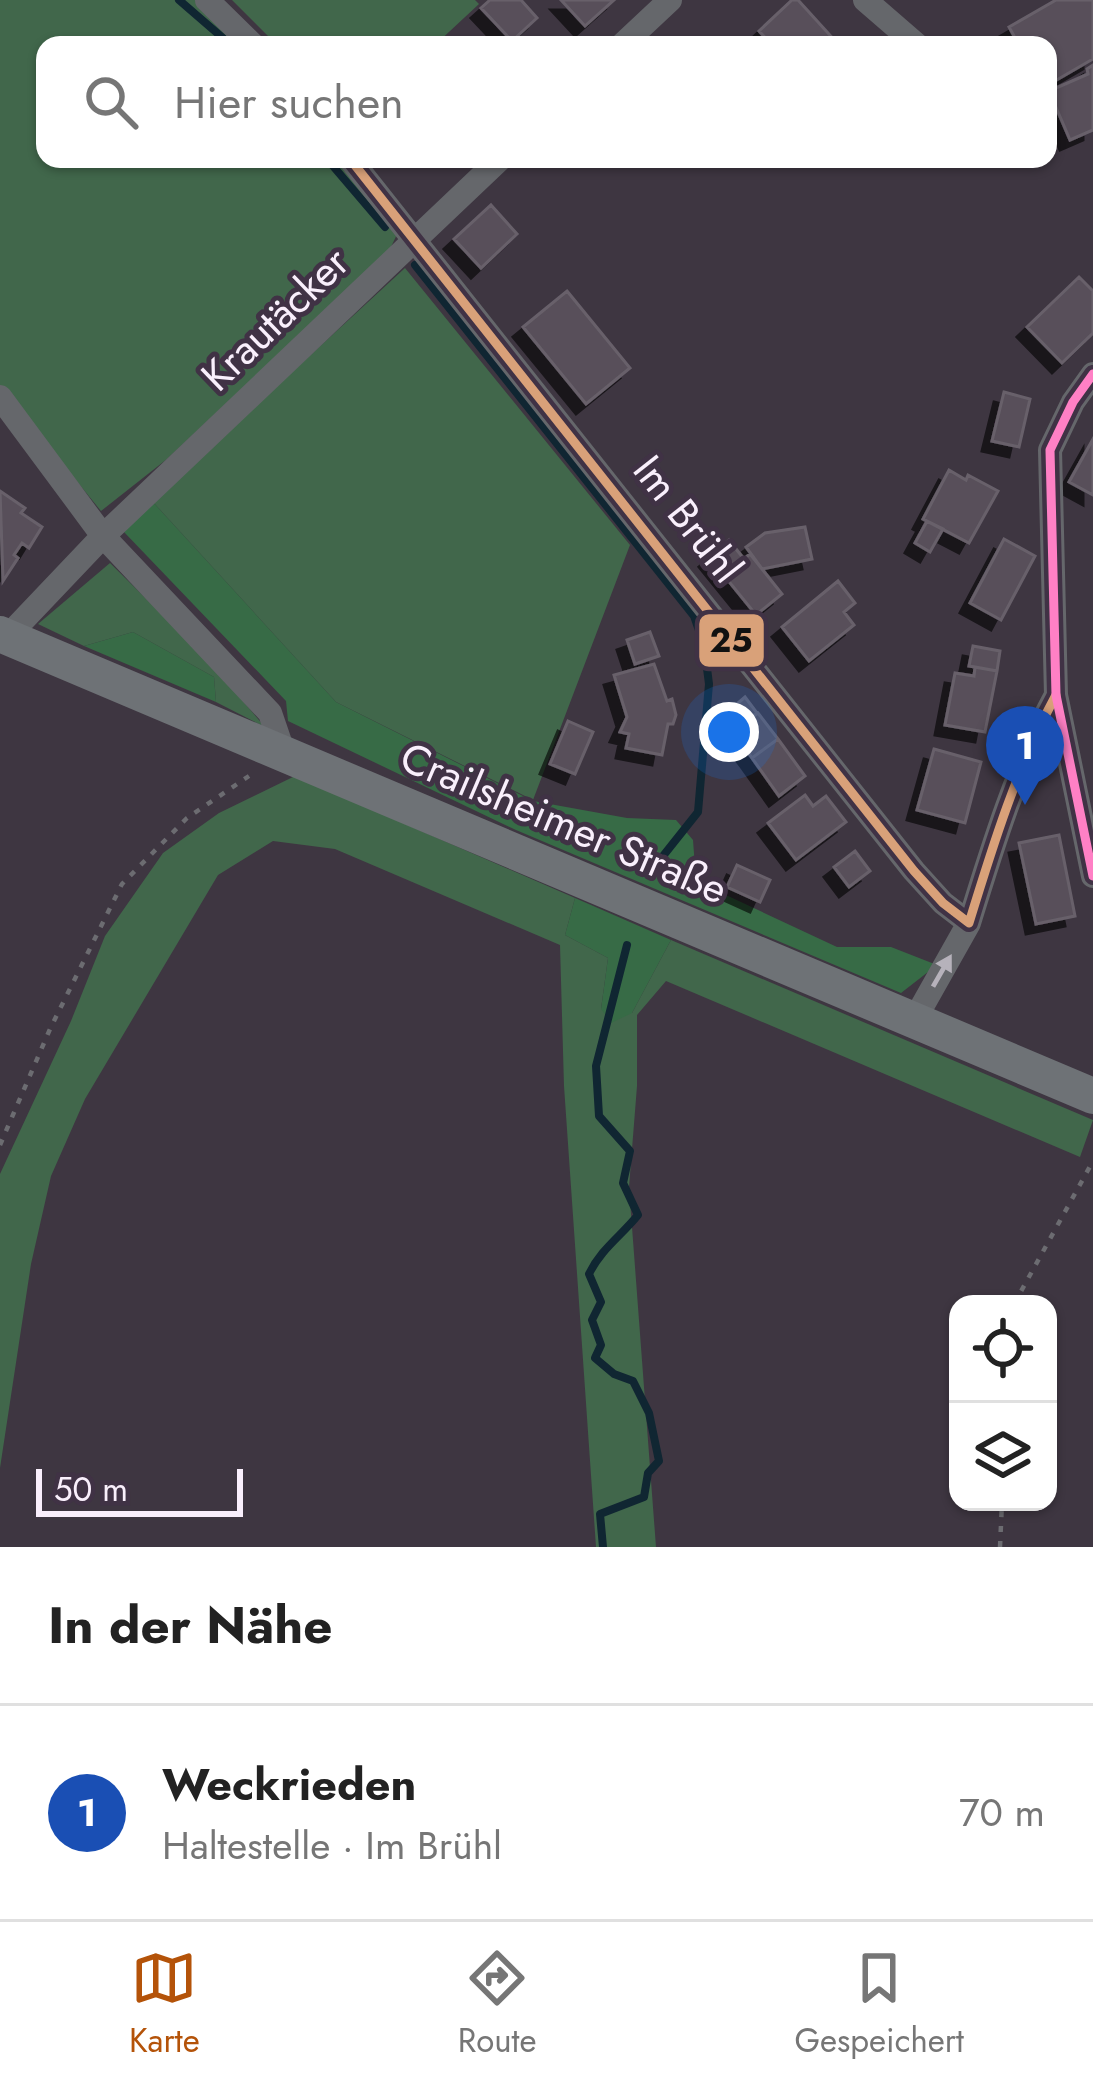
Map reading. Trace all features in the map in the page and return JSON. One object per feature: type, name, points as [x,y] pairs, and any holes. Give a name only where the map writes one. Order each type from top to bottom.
[{"type":"main road","name":"Crailsheimer Straße","points":[[4,636],[1093,1096]]},
{"type":"street","points":[[207,0],[245,36]]},
{"type":"street","points":[[632,36],[670,0]]},
{"type":"street","points":[[866,0],[907,36]]},
{"type":"street","name":"Im Brühl","points":[[357,168],[914,871],[969,923]]},
{"type":"street","name":"Krautäcker","points":[[4,636],[490,168]]},
{"type":"street","points":[[1093,374],[1072,402],[1050,450],[1057,695],[1093,876]]},
{"type":"street","points":[[0,397],[103,536],[270,712],[284,754]]},
{"type":"street","points":[[914,1019],[969,923],[998,827],[1057,695]]},
{"type":"path","points":[[0,1145],[50,1029],[122,884],[187,818],[284,754]]},
{"type":"path","points":[[1019,1295],[1093,1160]]},
{"type":"path","points":[[1000,1547],[1002,1511]]},
{"type":"green space","points":[[0,0],[204,0],[242,36],[36,36],[36,168],[353,168],[401,226],[390,249],[167,459],[101,511],[0,387]]},
{"type":"green space","points":[[232,0],[475,0],[479,4],[445,36],[268,36]]},
{"type":"green space","points":[[405,268],[630,545],[533,800],[336,702],[152,501]]},
{"type":"green space","points":[[152,501],[336,702],[533,801],[627,818],[676,820],[693,840],[696,881],[837,947],[891,947],[937,965],[901,993],[516,830],[288,721],[286,701],[124,532]]},
{"type":"green space","points":[[110,563],[206,658],[265,727],[216,702],[214,677],[133,632],[84,646],[38,624]]},
{"type":"green space","points":[[133,632],[214,677],[216,702],[84,646]]},
{"type":"green space","points":[[295,776],[575,898],[565,935],[608,958],[601,1009],[632,1013],[671,940],[1093,1120],[1080,1157],[666,981],[637,1015],[629,1187],[656,1547],[596,1547],[564,1086],[560,945],[335,849],[273,841],[218,875],[85,1099],[51,1176],[31,1264],[0,1468],[0,1174],[105,936],[163,853],[219,813]]},
{"type":"green space","points":[[575,898],[671,940],[632,1013],[611,1023],[601,1009],[608,958],[565,935]]},
{"type":"building","points":[[490,0],[521,0],[537,18],[517,36],[507,36],[481,8]]},
{"type":"building","points":[[561,0],[614,0],[585,26]]},
{"type":"building","points":[[792,0],[798,0],[831,36],[764,36],[759,31]]},
{"type":"building","points":[[1056,0],[1093,0],[1093,59],[1057,80],[1057,36],[1014,36],[1009,27]]},
{"type":"building","points":[[1093,65],[1093,130],[1070,140],[1057,110],[1057,88],[1088,74]]},
{"type":"building","points":[[491,205],[517,234],[481,268],[454,239]]},
{"type":"building","points":[[1079,277],[1093,291],[1093,333],[1062,363],[1027,327]]},
{"type":"building","points":[[567,291],[630,368],[586,404],[523,327]]},
{"type":"building","points":[[1004,392],[1030,399],[1019,447],[992,441]]},
{"type":"building","points":[[1093,439],[1093,495],[1069,482]]},
{"type":"building","points":[[949,470],[998,491],[969,543],[923,519]]},
{"type":"building","points":[[0,491],[42,527],[29,548],[22,543],[3,581]]},
{"type":"building","points":[[927,521],[943,529],[930,552],[915,543]]},
{"type":"building","points":[[805,527],[812,559],[762,569],[746,547],[765,533]]},
{"type":"building","points":[[1004,539],[1035,556],[1001,620],[970,603]]},
{"type":"building","points":[[729,540],[744,559],[750,554],[782,594],[756,615],[709,557]]},
{"type":"building","points":[[838,581],[855,603],[844,612],[854,625],[809,661],[782,627]]},
{"type":"building","points":[[650,632],[659,656],[635,664],[627,640]]},
{"type":"building","points":[[973,646],[1000,651],[997,671],[969,666]]},
{"type":"building","points":[[654,664],[676,715],[673,724],[668,724],[662,755],[626,748],[629,734],[620,732],[627,717],[614,675]]},
{"type":"building","points":[[975,667],[997,671],[985,732],[945,725],[955,673],[974,676]]},
{"type":"building","points":[[745,697],[757,713],[739,727],[731,709]]},
{"type":"building","points":[[758,713],[778,739],[752,758],[732,732]]},
{"type":"building","points":[[568,721],[593,732],[575,774],[550,764]]},
{"type":"building","points":[[778,739],[805,776],[779,796],[752,758]]},
{"type":"building","points":[[934,749],[981,762],[965,823],[917,810]]},
{"type":"building","points":[[805,795],[813,806],[826,796],[846,822],[796,860],[768,823]]},
{"type":"building","points":[[1059,835],[1075,916],[1036,924],[1019,843]]},
{"type":"building","points":[[855,851],[870,871],[849,887],[834,867]]},
{"type":"building","points":[[737,865],[770,880],[760,902],[727,887]]},
{"type":"waterway","points":[[179,0],[221,36]]},
{"type":"waterway","points":[[335,168],[385,227]]},
{"type":"waterway","points":[[415,265],[694,616],[709,684],[698,812],[659,861]]},
{"type":"waterway","points":[[603,1547],[600,1514],[644,1497],[648,1473],[659,1461],[649,1413],[633,1381],[614,1374],[595,1358],[601,1345],[592,1320],[601,1302],[589,1274],[638,1215],[623,1183],[630,1151],[599,1116],[596,1066],[627,945]]},
{"type":"transit line","name":"25","points":[[357,168],[914,871],[969,923],[1018,778],[1056,695]]},
{"type":"transit line","points":[[1093,374],[1073,402],[1050,450],[1056,695],[1093,876]]},
{"type":"place","name":"Weckrieden","points":[[1025,805]]}]
